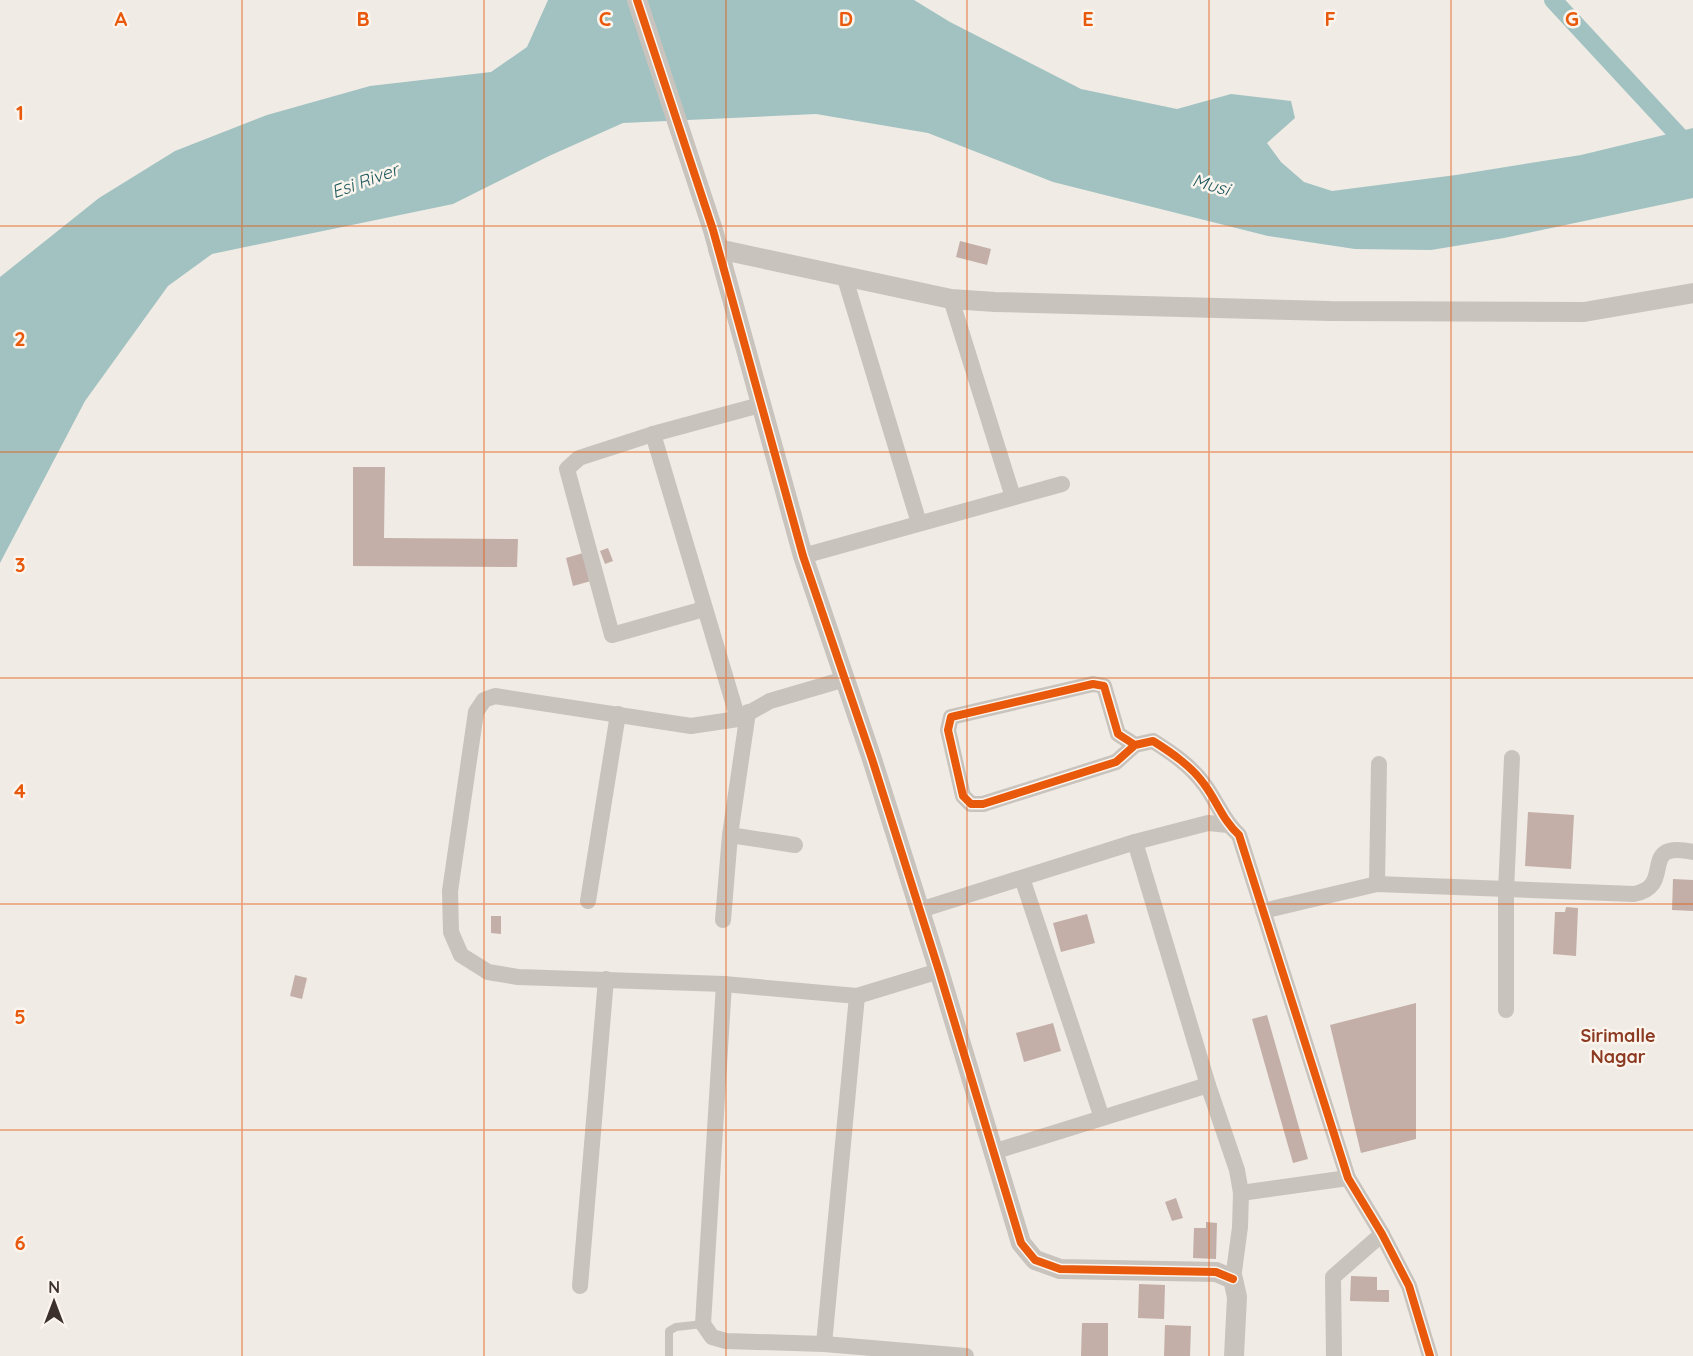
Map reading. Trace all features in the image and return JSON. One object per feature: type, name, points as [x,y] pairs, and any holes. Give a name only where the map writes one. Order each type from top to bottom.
[{"type":"street","points":[[637,0],[713,230],[803,556],[920,910],[1021,1243],[1035,1260],[1060,1269],[1216,1272],[1233,1279]]},
{"type":"street","points":[[718,249],[951,299],[995,302],[1330,311],[1584,312],[1693,293]]},
{"type":"street","points":[[844,275],[919,524]]},
{"type":"street","points":[[951,299],[1013,497]]},
{"type":"street","points":[[704,609],[612,635],[567,470],[579,458],[653,434],[760,405]]},
{"type":"street","points":[[653,434],[704,609],[743,715],[723,920]]},
{"type":"street","points":[[803,556],[1062,484]]},
{"type":"street","points":[[845,680],[770,701],[743,715],[691,726],[495,696],[484,700],[476,711],[450,891],[451,932],[461,955],[488,972],[518,977],[724,984],[857,996],[939,971]]},
{"type":"street","points":[[1135,745],[1118,734],[1104,686],[1093,684],[951,717],[948,730],[963,796],[971,804],[983,804],[1116,762],[1135,745],[1153,741],[1175,755],[1204,784],[1228,825],[1239,836],[1348,1178],[1382,1234],[1409,1286],[1430,1356]]},
{"type":"street","points":[[588,901],[618,714]]},
{"type":"street","points":[[1506,1010],[1506,891],[1512,758]]},
{"type":"street","points":[[1377,884],[1379,764]]},
{"type":"street","points":[[920,910],[1135,842],[1208,823],[1228,825]]},
{"type":"street","points":[[730,835],[795,845]]},
{"type":"street","points":[[1135,842],[1208,1085],[1237,1170],[1241,1192],[1240,1227],[1233,1279],[1237,1297],[1234,1356]]},
{"type":"street","points":[[1263,910],[1377,884],[1506,891],[1634,894],[1646,892],[1653,885],[1659,860],[1666,852],[1676,848],[1693,852]]},
{"type":"street","points":[[1022,878],[1102,1118]]},
{"type":"street","points":[[580,1286],[606,979]]},
{"type":"street","points":[[724,984],[703,1324],[712,1337],[726,1341],[824,1344],[966,1356]]},
{"type":"street","points":[[824,1344],[857,996]]},
{"type":"street","points":[[993,1152],[1208,1085]]},
{"type":"street","points":[[1241,1192],[1348,1178]]},
{"type":"street","points":[[1334,1356],[1333,1277],[1382,1234]]},
{"type":"lane","points":[[669,1356],[669,1331],[676,1327],[703,1324]]},
{"type":"water","points":[[548,0],[914,0],[950,22],[1081,89],[1177,109],[1231,94],[1291,101],[1295,118],[1267,143],[1281,162],[1304,182],[1332,191],[1456,175],[1581,155],[1693,128],[1693,198],[1504,238],[1431,250],[1355,249],[1268,236],[1053,182],[928,133],[816,114],[623,123],[549,156],[453,204],[212,254],[168,286],[85,401],[0,563],[0,277],[99,198],[175,151],[267,115],[370,86],[491,72],[527,47]]},
{"type":"building","points":[[960,241],[991,249],[987,265],[956,257]]},
{"type":"building","points":[[353,467],[385,467],[384,538],[518,539],[517,567],[353,566]]},
{"type":"building","points":[[608,548],[613,561],[605,564],[600,551]]},
{"type":"building","points":[[583,553],[591,581],[573,586],[566,558]]},
{"type":"building","points":[[1528,812],[1574,815],[1571,869],[1525,866]]},
{"type":"building","points":[[1673,879],[1693,880],[1693,911],[1672,910]]},
{"type":"building","points":[[1566,907],[1578,908],[1576,956],[1553,954],[1555,912],[1565,912]]},
{"type":"building","points":[[1087,914],[1095,943],[1061,952],[1053,923]]},
{"type":"building","points":[[491,916],[501,916],[501,934],[491,933]]},
{"type":"building","points":[[295,975],[307,978],[302,999],[290,996]]},
{"type":"building","points":[[1416,1003],[1416,1139],[1361,1153],[1330,1025]]},
{"type":"building","points":[[1267,1015],[1308,1159],[1293,1163],[1252,1019]]},
{"type":"building","points":[[1053,1023],[1061,1051],[1024,1062],[1016,1033]]},
{"type":"building","points":[[1176,1198],[1183,1218],[1172,1221],[1165,1202]]},
{"type":"building","points":[[1206,1222],[1217,1223],[1216,1259],[1193,1258],[1194,1228],[1206,1228]]},
{"type":"building","points":[[1351,1276],[1377,1277],[1377,1290],[1389,1290],[1389,1302],[1350,1301]]},
{"type":"building","points":[[1139,1284],[1165,1285],[1164,1319],[1138,1318]]},
{"type":"building","points":[[1082,1323],[1108,1323],[1108,1356],[1081,1356]]},
{"type":"building","points":[[1165,1325],[1191,1326],[1190,1356],[1164,1356]]},
{"type":"waterway","points":[[1553,0],[1693,151]]},
{"type":"cycle path","points":[[637,0],[713,230],[803,556],[872,759],[1021,1243],[1035,1260],[1060,1269],[1216,1272],[1233,1279]]},
{"type":"cycle path","points":[[1135,745],[1116,762],[983,804],[971,804],[963,796],[948,730],[951,717],[1093,684],[1104,686],[1118,734],[1135,745],[1153,741],[1174,755],[1199,777],[1229,824],[1239,835],[1348,1178],[1382,1234],[1409,1286],[1430,1356]]},
{"type":"district","name":"Sirimalle Nagar","points":[[1618,1046]]},
{"type":"water label","name":"Esi River","points":[[365,181]]},
{"type":"water label","name":"Musi","points":[[1211,185]]}]
